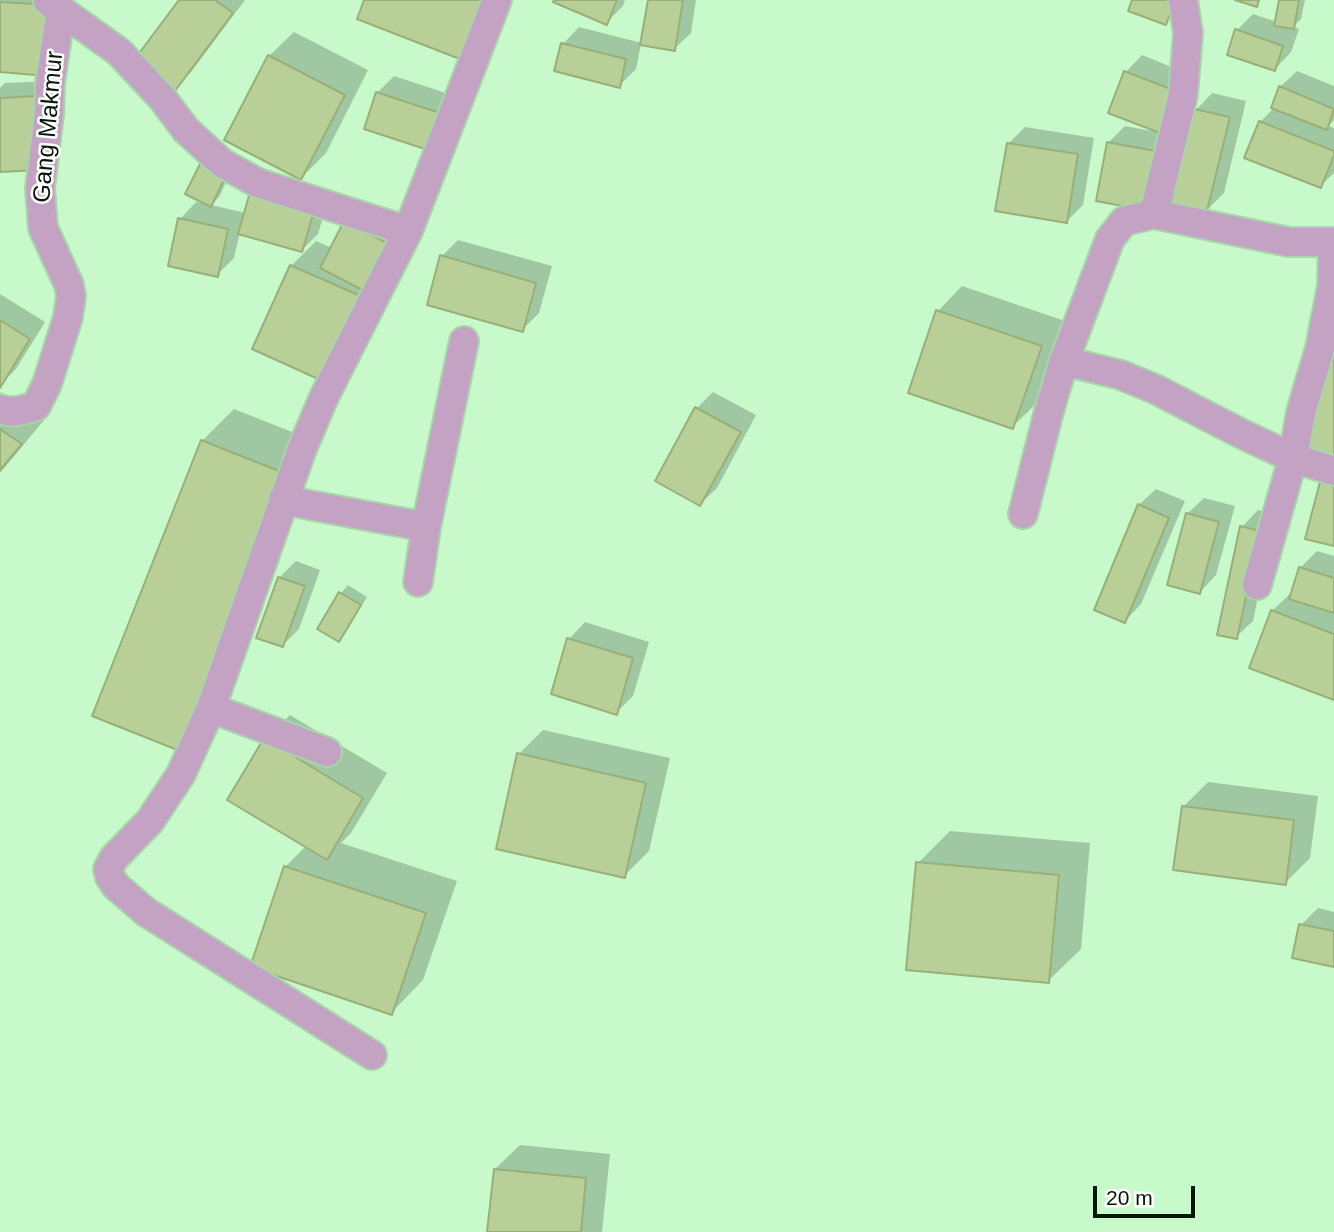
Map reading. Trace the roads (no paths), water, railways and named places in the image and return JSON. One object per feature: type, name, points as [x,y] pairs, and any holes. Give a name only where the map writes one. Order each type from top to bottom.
[{"type":"street","points":[[372,1055],[146,912],[125,895],[110,877],[108,869],[114,858],[150,821],[181,774],[211,708],[302,449],[324,397],[408,231],[497,0]]},
{"type":"street","points":[[1154,214],[1183,95],[1188,33],[1183,0]]},
{"type":"street","points":[[53,5],[119,52],[162,98],[186,130],[222,163],[258,183],[408,231]]},
{"type":"street","name":"Gang Makmur","points":[[0,409],[19,412],[36,406],[47,384],[68,317],[71,296],[69,285],[43,228],[40,188],[49,114],[53,5]]},
{"type":"street","points":[[1023,514],[1064,361],[1111,239],[1124,221],[1154,214],[1289,242],[1334,242],[1332,286],[1320,348],[1301,412],[1293,458],[1257,585]]},
{"type":"street","points":[[418,582],[426,527],[464,341]]},
{"type":"street","points":[[1064,361],[1121,375],[1155,389],[1293,458],[1334,471]]},
{"type":"street","points":[[284,500],[426,527]]},
{"type":"street","points":[[211,708],[327,752]]}]
